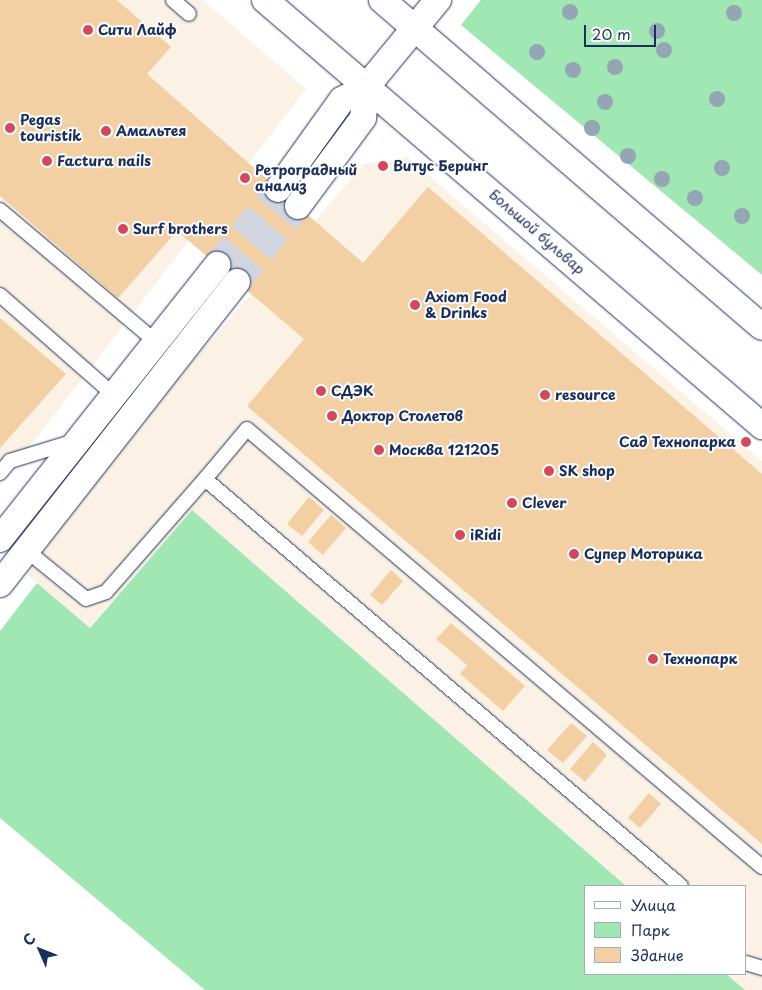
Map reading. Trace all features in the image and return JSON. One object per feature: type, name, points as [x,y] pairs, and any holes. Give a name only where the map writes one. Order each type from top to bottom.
[{"type":"street","name":"Большой бульвар","points":[[265,0],[762,426]]},
{"type":"street","points":[[382,0],[762,327]]},
{"type":"street","points":[[278,189],[342,100],[367,86],[438,0]]},
{"type":"street","points":[[298,206],[363,118],[367,86]]},
{"type":"street","points":[[0,539],[76,440],[217,265]]},
{"type":"street","points":[[0,584],[237,282]]},
{"type":"lane","points":[[173,0],[189,14]]},
{"type":"lane","points":[[0,210],[155,341]]},
{"type":"lane","points":[[0,295],[114,395]]},
{"type":"lane","points":[[26,550],[86,599],[106,592],[247,429],[762,868]]},
{"type":"lane","points":[[0,473],[10,461],[76,440]]},
{"type":"lane","points":[[205,479],[680,885]]},
{"type":"lane","points":[[747,963],[762,968]]},
{"type":"shaded area","points":[[0,0],[203,0],[306,89],[0,485]]},
{"type":"shaded area","points":[[407,157],[762,461],[762,990],[745,990],[727,975],[747,975],[747,885],[625,885],[192,510],[89,628],[27,574],[121,444],[364,164]]},
{"type":"green space","points":[[481,0],[762,0],[762,275],[461,25]]},
{"type":"green space","points":[[192,510],[625,885],[584,885],[584,975],[727,975],[745,990],[205,990],[0,818],[0,631],[37,583],[90,628]]},
{"type":"building","name":"Технопарк","points":[[0,0],[117,0],[171,47],[147,74],[363,263],[428,187],[762,474],[762,844],[247,406],[304,339],[177,231],[118,298],[0,196]]},
{"type":"building","points":[[0,318],[66,374],[0,448]]},
{"type":"building","points":[[309,497],[324,510],[302,536],[287,524]]},
{"type":"building","points":[[331,515],[346,528],[323,555],[308,542]]},
{"type":"building","points":[[391,570],[403,581],[382,605],[370,595]]},
{"type":"building","points":[[451,623],[525,686],[503,711],[460,674],[467,665],[436,639]]},
{"type":"building","points":[[571,723],[587,736],[563,763],[547,750]]},
{"type":"building","points":[[593,742],[607,755],[585,782],[570,769]]},
{"type":"building","points":[[649,793],[661,804],[640,828],[628,818]]},
{"type":"tunnel","points":[[217,265],[278,189]]},
{"type":"tunnel","points":[[237,282],[298,206]]},
{"type":"place","name":"Сити Лайф","points":[[88,30]]},
{"type":"place","name":"Pegas touristik","points":[[10,128]]},
{"type":"place","name":"Амальтея","points":[[106,131]]},
{"type":"place","name":"Factura nails","points":[[47,161]]},
{"type":"place","name":"Витус Беринг","points":[[383,166]]},
{"type":"place","name":"Ретроградный анализ","points":[[245,178]]},
{"type":"place","name":"Surf brothers","points":[[123,229]]},
{"type":"place","name":"Axiom Food & Drinks","points":[[415,305]]},
{"type":"place","name":"СДЭК","points":[[321,391]]},
{"type":"place","name":"resource","points":[[545,395]]},
{"type":"place","name":"Доктор Столетов","points":[[332,416]]},
{"type":"place","name":"Сад Технопарка","points":[[746,442]]},
{"type":"place","name":"Москва 121205","points":[[379,450]]},
{"type":"place","name":"SK shop","points":[[549,471]]},
{"type":"place","name":"Clever","points":[[512,503]]},
{"type":"place","name":"iRidi","points":[[460,535]]},
{"type":"place","name":"Супер Моторика","points":[[574,554]]},
{"type":"place","name":"Технопарк","points":[[653,659]]}]
